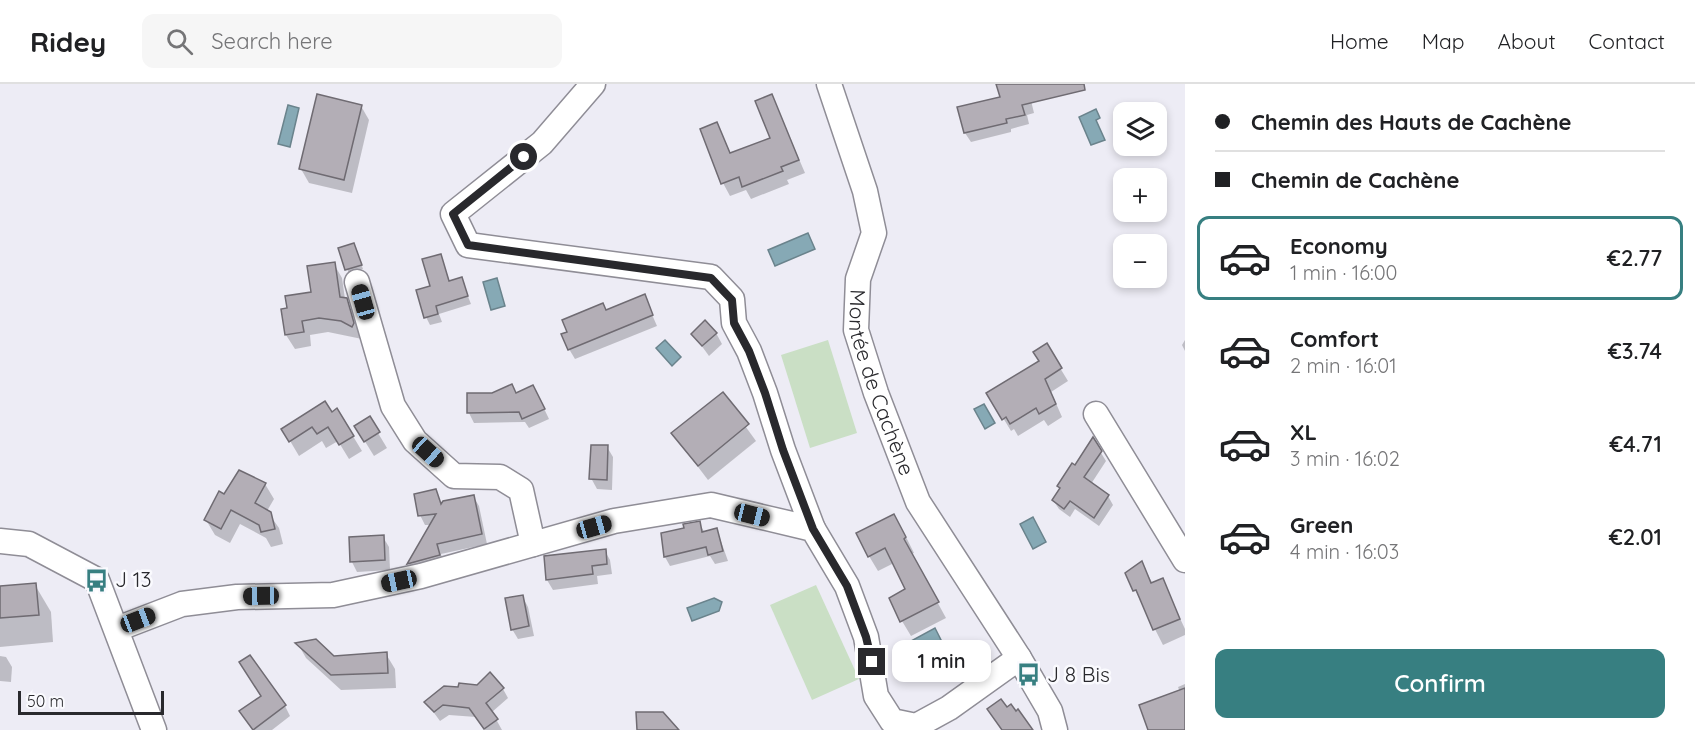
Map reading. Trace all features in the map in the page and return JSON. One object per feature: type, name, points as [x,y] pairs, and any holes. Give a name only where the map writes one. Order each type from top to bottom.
[{"type":"street","points":[[594,84],[542,143],[453,214],[468,245],[711,278],[732,300],[734,323],[749,351],[813,529],[847,586],[866,637],[876,696],[892,721],[916,726],[949,708],[1019,658]]},
{"type":"street","name":"Montée de Cachène","points":[[828,84],[865,191],[874,233],[858,279],[855,330],[876,393],[918,502],[1019,658],[1050,711],[1055,730]]},
{"type":"street","points":[[357,282],[393,406],[415,441],[454,476],[500,477],[521,490],[533,544]]},
{"type":"street","points":[[1096,414],[1185,560]]},
{"type":"street","points":[[117,629],[182,604],[237,597],[333,595],[421,576],[614,521],[711,505],[813,529]]},
{"type":"street","points":[[0,541],[29,544],[98,580],[154,730]]},
{"type":"green space","points":[[828,340],[857,433],[810,448],[781,355]]},
{"type":"green space","points":[[816,585],[859,679],[812,700],[770,605]]},
{"type":"water","points":[[288,105],[299,108],[290,147],[278,144]]},
{"type":"water","points":[[1096,109],[1100,118],[1096,120],[1105,140],[1091,145],[1079,117]]},
{"type":"water","points":[[808,233],[815,249],[775,266],[768,250]]},
{"type":"water","points":[[497,278],[505,306],[491,310],[483,282]]},
{"type":"water","points":[[665,340],[681,357],[672,366],[656,348]]},
{"type":"water","points":[[984,404],[995,423],[985,429],[974,409]]},
{"type":"water","points":[[1033,517],[1046,542],[1033,549],[1020,524]]},
{"type":"water","points":[[714,598],[722,602],[719,611],[692,621],[687,608]]},
{"type":"water","points":[[935,628],[941,640],[917,652],[911,641]]},
{"type":"building","points":[[996,84],[1084,84],[1085,90],[1022,105],[1025,115],[1006,119],[1007,123],[964,133],[957,107],[1000,97]]},
{"type":"building","points":[[317,94],[362,105],[344,180],[299,169]]},
{"type":"building","points":[[772,94],[799,160],[781,167],[783,171],[742,187],[739,177],[721,184],[700,129],[717,122],[730,153],[770,138],[755,101]]},
{"type":"building","points":[[354,243],[362,265],[345,270],[338,248]]},
{"type":"building","points":[[441,254],[449,281],[462,277],[468,296],[436,306],[438,314],[424,318],[416,290],[430,286],[422,259]]},
{"type":"building","points":[[335,262],[340,297],[347,298],[354,323],[352,327],[341,321],[319,318],[302,321],[304,332],[285,335],[281,309],[287,308],[285,296],[311,292],[307,266]]},
{"type":"building","points":[[645,294],[653,315],[568,350],[561,334],[567,332],[562,320],[603,303],[606,310]]},
{"type":"building","points":[[705,320],[717,333],[702,346],[691,334]]},
{"type":"building","points":[[1047,343],[1062,368],[1045,379],[1056,404],[1039,414],[1036,408],[1010,424],[1006,417],[1002,420],[986,393],[1039,361],[1033,352]]},
{"type":"building","points":[[512,384],[516,393],[533,385],[545,409],[522,419],[519,412],[467,413],[467,393],[492,393]]},
{"type":"building","points":[[723,392],[749,424],[698,466],[671,433]]},
{"type":"building","points":[[325,401],[332,412],[337,408],[354,436],[339,445],[328,427],[317,434],[312,427],[289,442],[281,429]]},
{"type":"building","points":[[370,416],[380,432],[364,442],[354,426]]},
{"type":"building","points":[[1093,437],[1102,451],[1084,477],[1109,495],[1094,518],[1070,501],[1064,509],[1052,500],[1060,488],[1057,486],[1072,463],[1075,465]]},
{"type":"building","points":[[591,445],[608,445],[607,480],[589,479]]},
{"type":"building","points":[[239,470],[266,483],[255,503],[271,512],[275,529],[261,532],[259,525],[231,510],[221,529],[204,520],[219,491],[224,494]]},
{"type":"building","points":[[436,489],[441,504],[443,501],[474,495],[482,534],[437,544],[440,555],[407,564],[436,514],[418,516],[414,494]]},
{"type":"building","points":[[894,514],[906,537],[904,539],[939,602],[900,622],[889,598],[905,589],[885,548],[868,557],[856,533]]},
{"type":"building","points":[[700,521],[702,532],[717,528],[723,551],[708,555],[706,547],[664,557],[661,533],[684,528],[683,524]]},
{"type":"building","points":[[384,535],[385,560],[350,562],[349,537]]},
{"type":"building","points":[[606,549],[607,564],[592,566],[593,574],[546,580],[544,556]]},
{"type":"building","points":[[1142,561],[1151,583],[1163,578],[1180,619],[1153,630],[1136,590],[1133,591],[1125,573]]},
{"type":"building","points":[[36,583],[39,615],[0,618],[0,586]]},
{"type":"building","points":[[523,595],[529,626],[511,630],[505,598]]},
{"type":"building","points":[[316,639],[334,656],[387,652],[388,673],[331,675],[295,643]]},
{"type":"building","points":[[250,655],[286,705],[253,730],[239,711],[261,696],[239,662]]},
{"type":"building","points":[[490,672],[504,688],[486,703],[498,719],[484,729],[469,708],[443,705],[434,712],[424,702],[444,686],[458,687],[459,683],[477,685]]},
{"type":"building","points":[[1185,688],[1185,730],[1148,730],[1139,705]]},
{"type":"building","points":[[1001,699],[1007,707],[1011,704],[1016,711],[1018,709],[1033,730],[1002,730],[987,709]]},
{"type":"building","points":[[636,712],[663,712],[679,730],[637,730]]},
{"type":"place","name":"J 13","points":[[97,580]]},
{"type":"place","name":"J 8 Bis","points":[[1029,675]]},
{"type":"route","points":[[524,157],[453,214],[468,245],[711,278],[732,300],[734,323],[749,351],[813,529],[847,586],[866,637],[872,662]]}]
